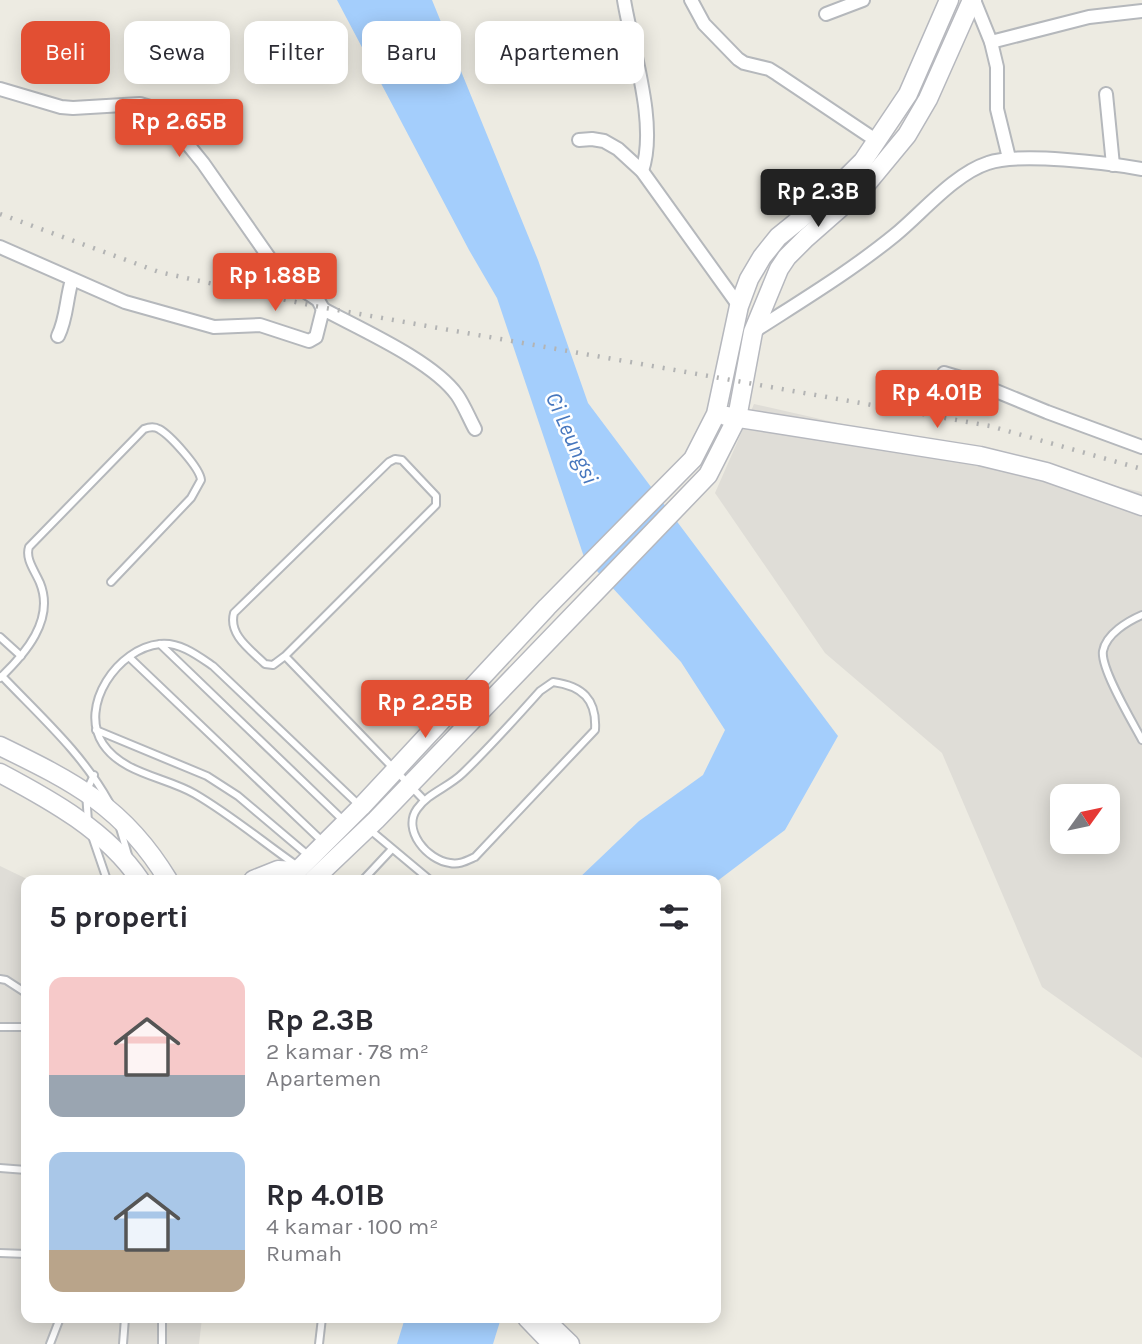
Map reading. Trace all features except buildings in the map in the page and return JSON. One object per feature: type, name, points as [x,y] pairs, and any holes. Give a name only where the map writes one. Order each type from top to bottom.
[{"type":"street","points":[[624,0],[641,83],[646,126],[647,155],[642,171]]},
{"type":"street","points":[[691,0],[704,24],[744,63],[769,69],[877,141]]},
{"type":"street","points":[[826,14],[863,0]]},
{"type":"street","points":[[302,872],[325,844],[547,607],[693,459],[716,414],[739,306],[749,279],[769,247],[854,171],[877,141],[908,94],[949,0]]},
{"type":"street","points":[[973,0],[991,42],[997,67],[999,125],[1009,158]]},
{"type":"street","points":[[266,875],[278,870],[302,872],[372,824],[708,475],[737,418],[753,332],[773,279],[787,257],[864,187],[907,135],[928,99],[973,0]]},
{"type":"street","points":[[991,42],[1089,17],[1142,11]]},
{"type":"street","points":[[0,89],[61,107],[140,104],[160,110],[203,163],[282,276],[318,300],[323,309],[416,361],[442,379],[456,394],[475,429]]},
{"type":"street","points":[[1106,94],[1113,165]]},
{"type":"street","points":[[579,140],[604,141],[618,149],[642,171],[739,306]]},
{"type":"street","points":[[753,332],[873,251],[948,188],[978,167],[1009,158],[1142,169]]},
{"type":"street","points":[[0,247],[125,302],[214,327],[260,325],[309,341],[316,337],[323,309]]},
{"type":"street","points":[[58,336],[64,325],[72,280]]},
{"type":"street","points":[[944,373],[1142,447]]},
{"type":"street","points":[[716,414],[980,456],[1046,472],[1142,506]]},
{"type":"street","points":[[0,746],[86,792],[116,813],[141,839],[165,875]]},
{"type":"street","points":[[0,773],[88,826],[135,875]]},
{"type":"street","points":[[532,1323],[552,1344]]},
{"type":"street","points":[[548,1323],[570,1344]]},
{"type":"lane","points":[[111,582],[191,498],[201,480],[197,467],[164,432],[153,427],[144,429],[29,547],[29,560],[43,591],[43,614],[38,632],[1,677],[71,746],[94,775],[116,813],[136,875]]},
{"type":"lane","points":[[402,460],[436,496],[436,505],[285,656],[273,665],[265,664],[235,631],[232,620],[234,613],[389,462],[402,460]]},
{"type":"lane","points":[[1142,615],[1120,628],[1103,651],[1104,666],[1142,740]]},
{"type":"lane","points":[[0,637],[20,656]]},
{"type":"lane","points":[[160,644],[346,822]]},
{"type":"lane","points":[[302,872],[192,793],[119,760],[103,743],[96,730],[96,701],[110,678],[130,657],[148,647],[160,644],[175,645],[191,651],[213,666],[361,807],[392,849],[424,875]]},
{"type":"lane","points":[[285,656],[424,800]]},
{"type":"lane","points":[[130,657],[325,844]]},
{"type":"lane","points":[[553,682],[572,685],[582,692],[593,709],[595,730],[475,857],[460,864],[447,863],[430,855],[417,840],[411,825],[415,811],[424,800],[463,774],[540,691],[553,682]]},
{"type":"lane","points":[[96,730],[165,757],[214,780],[238,796],[302,872]]},
{"type":"lane","points":[[94,775],[86,792],[88,826],[105,875]]},
{"type":"lane","points":[[368,875],[392,849]]},
{"type":"lane","points":[[0,979],[21,990]]},
{"type":"lane","points":[[0,1027],[21,1027]]},
{"type":"lane","points":[[0,1168],[21,1170]]},
{"type":"lane","points":[[0,1253],[21,1254]]},
{"type":"lane","points":[[50,1344],[58,1323]]},
{"type":"lane","points":[[123,1344],[125,1323]]},
{"type":"lane","points":[[162,1323],[162,1344]]},
{"type":"lane","points":[[319,1344],[322,1323]]},
{"type":"shaded area","points":[[754,404],[1142,492],[1142,1058],[1042,987],[942,753],[825,653],[715,493]]},
{"type":"shaded area","points":[[0,866],[21,876],[21,1323],[201,1323],[199,1344],[0,1344]]},
{"type":"water","points":[[337,0],[432,0],[441,21],[362,21],[362,47]]},
{"type":"water","name":"Ci Leungsi","points":[[461,71],[538,260],[588,403],[838,736],[785,830],[721,878],[721,875],[582,875],[639,821],[703,775],[725,730],[681,662],[584,557],[497,298],[381,84],[461,84]]},
{"type":"water","points":[[403,1323],[499,1323],[493,1344],[397,1344]]},
{"type":"railway","points":[[0,214],[159,272],[309,305],[990,426],[1142,469]]}]
